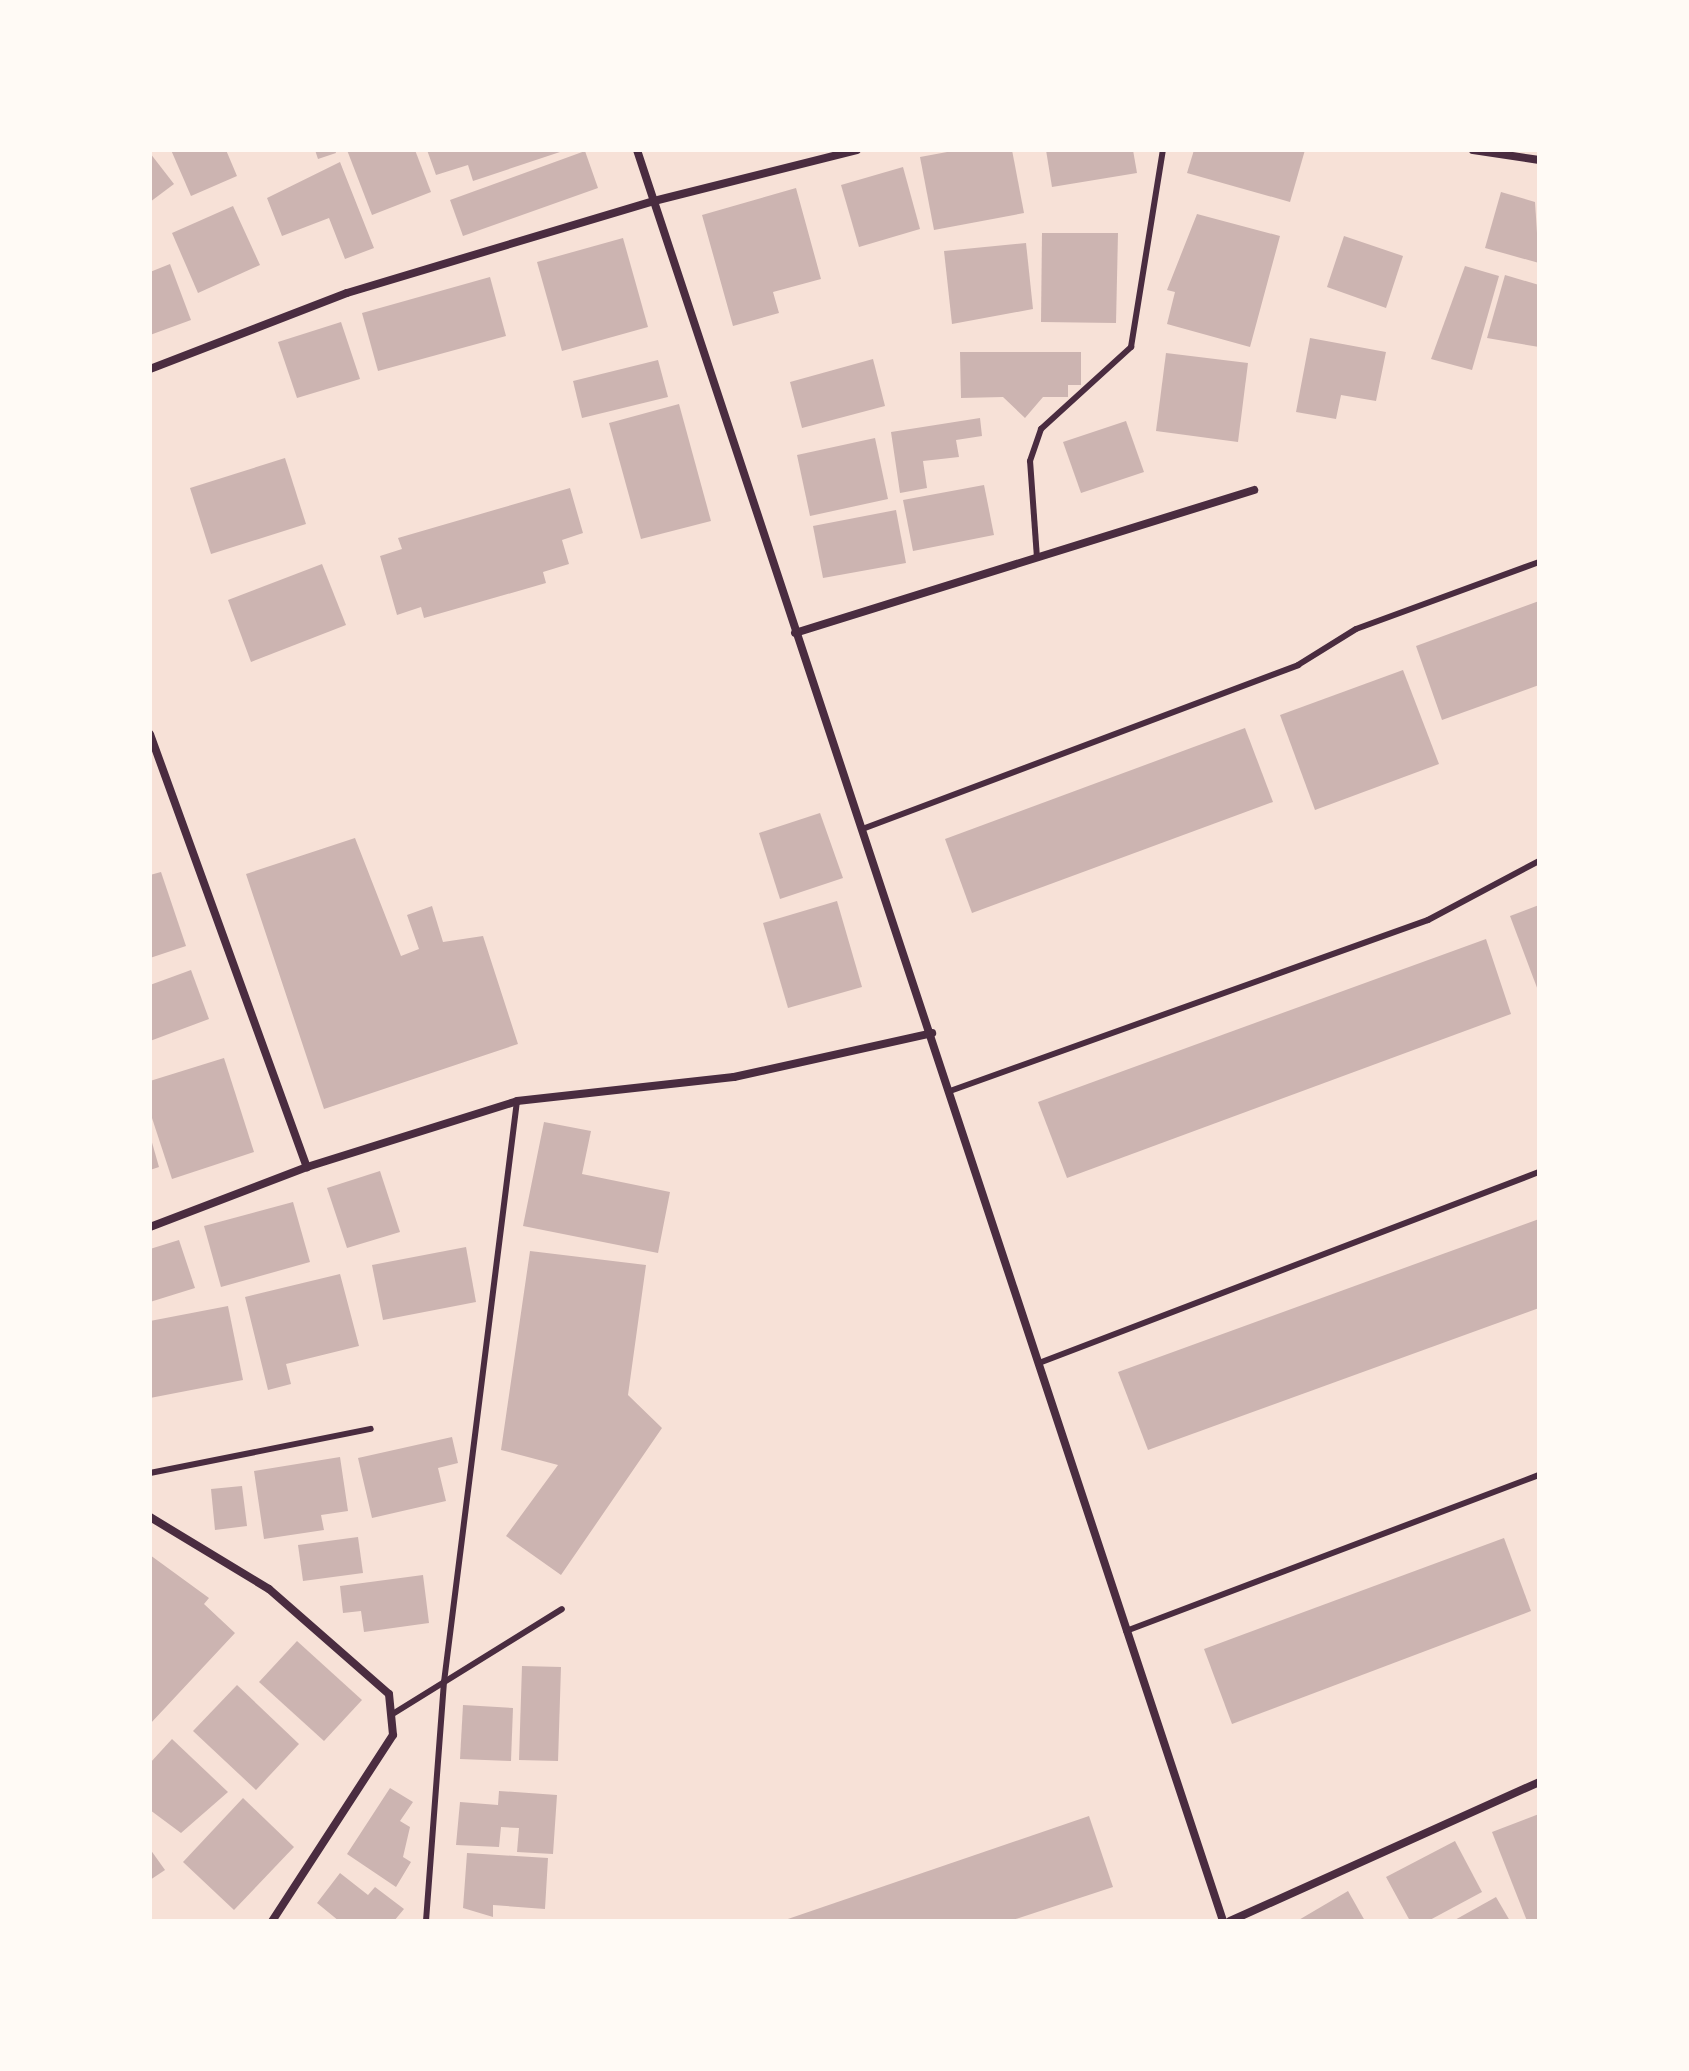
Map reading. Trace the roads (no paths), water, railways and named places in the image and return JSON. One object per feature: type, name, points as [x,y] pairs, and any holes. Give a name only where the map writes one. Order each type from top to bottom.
[{"type":"street","points":[[637,150],[795,633],[865,828],[1223,1921]]},
{"type":"street","points":[[150,369],[347,293],[654,201],[857,150]]},
{"type":"street","points":[[1473,150],[1539,160]]},
{"type":"street","points":[[795,633],[1254,490]]},
{"type":"street","points":[[150,734],[307,1167]]},
{"type":"street","points":[[150,1227],[307,1167],[517,1101],[734,1077],[932,1033]]},
{"type":"street","points":[[150,1517],[269,1589],[389,1694],[393,1735],[272,1921]]},
{"type":"street","points":[[1230,1921],[1539,1782]]},
{"type":"lane","points":[[1037,558],[1030,461],[1041,429],[1131,347],[1163,150]]},
{"type":"lane","points":[[865,828],[1298,665],[1356,629],[1539,562]]},
{"type":"lane","points":[[950,1091],[1428,920],[1539,861]]},
{"type":"lane","points":[[426,1921],[444,1682],[517,1101]]},
{"type":"lane","points":[[1039,1363],[1539,1172]]},
{"type":"lane","points":[[150,1473],[371,1429]]},
{"type":"lane","points":[[1126,1631],[1539,1475]]},
{"type":"lane","points":[[391,1715],[562,1609]]}]
